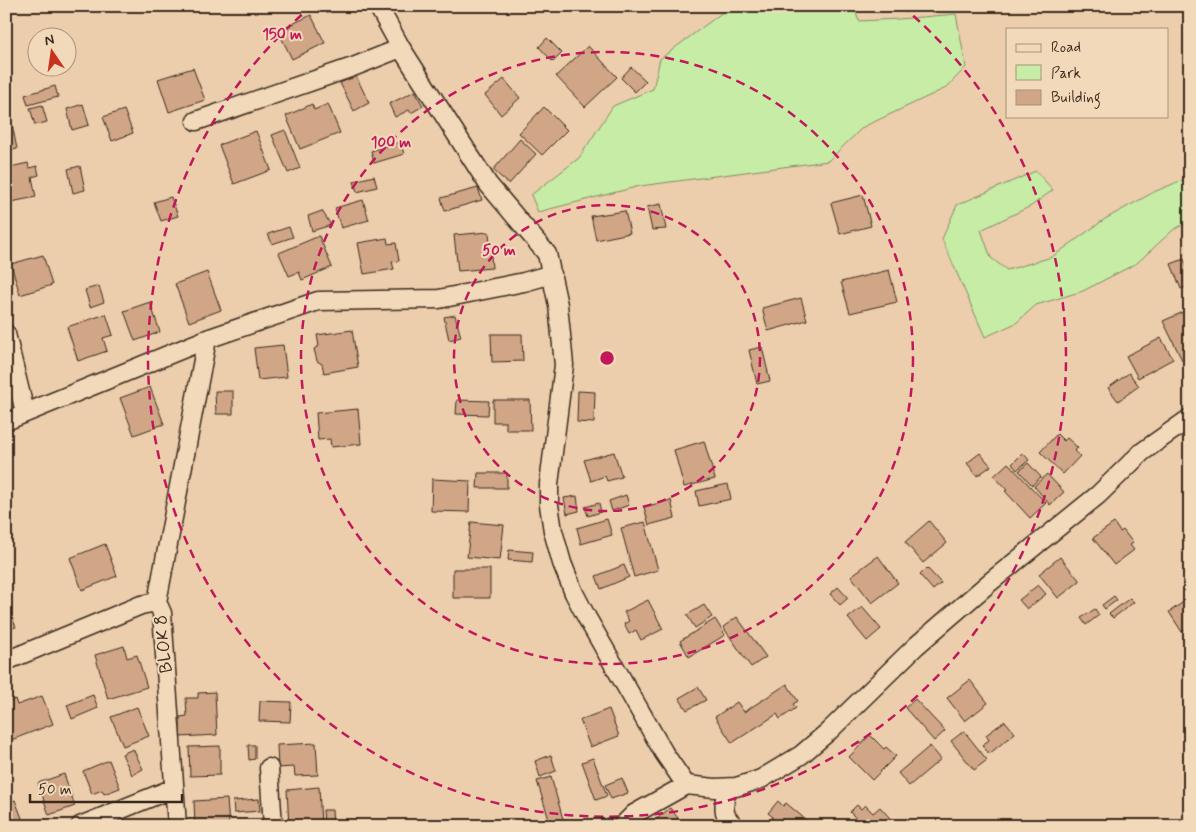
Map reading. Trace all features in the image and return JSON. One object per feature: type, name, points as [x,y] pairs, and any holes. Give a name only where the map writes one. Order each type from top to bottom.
[{"type":"street","points":[[378,6],[401,48],[488,184],[547,254],[558,305],[564,365],[549,484],[549,505],[553,531],[562,563],[587,618],[664,754],[686,785]]},
{"type":"street","points":[[196,121],[353,67],[401,48]]},
{"type":"street","points":[[6,421],[207,339],[318,301],[439,299],[524,282],[552,274]]},
{"type":"street","points":[[6,334],[25,412]]},
{"type":"street","points":[[157,602],[207,339]]},
{"type":"street","points":[[622,826],[634,814],[686,785],[715,788],[736,787],[761,779],[801,756],[916,646],[982,589],[1098,495],[1142,452],[1190,418]]},
{"type":"street","name":"BLOK 8","points":[[6,660],[141,605],[157,602],[162,613],[178,826]]},
{"type":"street","points":[[269,768],[273,826]]},
{"type":"street","points":[[80,826],[174,788]]},
{"type":"street","points":[[726,788],[724,810],[729,821],[735,826]]},
{"type":"green space","points":[[731,6],[853,6],[859,21],[956,14],[966,67],[946,88],[863,127],[828,161],[640,186],[538,212],[531,195],[579,158],[613,106],[653,89],[660,59]]},
{"type":"green space","points":[[1036,171],[1053,190],[1031,206],[981,230],[991,258],[1007,270],[1052,257],[1105,219],[1156,191],[1190,177],[1190,221],[1173,230],[1137,263],[1083,291],[1036,305],[1016,323],[985,337],[942,239],[957,205]]},
{"type":"building","points":[[311,15],[325,43],[292,59],[278,31]]},
{"type":"building","points":[[547,38],[562,53],[553,62],[539,47]]},
{"type":"building","points":[[588,46],[617,77],[585,107],[556,76]]},
{"type":"building","points":[[631,67],[646,81],[635,92],[621,78]]},
{"type":"building","points":[[193,68],[205,100],[169,112],[158,79]]},
{"type":"building","points":[[356,76],[369,103],[354,111],[340,83]]},
{"type":"building","points":[[504,79],[520,98],[501,115],[485,95]]},
{"type":"building","points":[[55,86],[58,97],[28,105],[25,95]]},
{"type":"building","points":[[415,91],[423,106],[411,113],[409,110],[395,117],[389,104]]},
{"type":"building","points":[[83,104],[89,125],[72,130],[67,109]]},
{"type":"building","points":[[312,104],[314,110],[328,104],[340,133],[300,149],[286,116]]},
{"type":"building","points":[[42,105],[47,122],[35,125],[30,108]]},
{"type":"building","points":[[544,107],[567,130],[542,155],[519,133]]},
{"type":"building","points":[[124,110],[133,133],[112,141],[103,117]]},
{"type":"building","points":[[11,119],[17,149],[6,151],[6,120]]},
{"type":"building","points":[[285,130],[300,168],[288,173],[272,135]]},
{"type":"building","points":[[256,131],[271,170],[234,184],[219,145]]},
{"type":"building","points":[[520,139],[536,154],[509,184],[493,170]]},
{"type":"building","points":[[400,142],[404,154],[374,163],[371,151]]},
{"type":"building","points":[[28,163],[29,168],[37,166],[39,175],[32,177],[36,197],[6,203],[6,168]]},
{"type":"building","points":[[80,166],[85,190],[73,193],[68,169]]},
{"type":"building","points":[[374,176],[377,187],[357,192],[354,181]]},
{"type":"building","points":[[478,188],[482,200],[445,211],[441,198]]},
{"type":"building","points":[[863,195],[871,226],[840,234],[831,203]]},
{"type":"building","points":[[171,197],[178,216],[161,221],[154,202]]},
{"type":"building","points":[[363,200],[369,220],[341,228],[335,208]]},
{"type":"building","points":[[661,204],[666,229],[652,230],[647,207]]},
{"type":"building","points":[[322,211],[331,225],[312,231],[308,216]]},
{"type":"building","points":[[625,211],[630,233],[596,240],[591,216]]},
{"type":"building","points":[[289,227],[293,237],[272,244],[268,234]]},
{"type":"building","points":[[489,232],[492,268],[458,271],[454,235]]},
{"type":"building","points":[[319,236],[332,267],[302,280],[299,272],[289,276],[279,253]]},
{"type":"building","points":[[387,238],[388,244],[396,243],[399,261],[392,262],[394,269],[364,274],[358,243]]},
{"type":"building","points":[[43,255],[52,285],[20,295],[11,264]]},
{"type":"building","points":[[1184,259],[1190,274],[1190,286],[1181,289],[1171,264]]},
{"type":"building","points":[[889,270],[897,302],[850,313],[841,282]]},
{"type":"building","points":[[207,272],[221,310],[189,322],[175,284]]},
{"type":"building","points":[[99,286],[104,302],[90,307],[85,290]]},
{"type":"building","points":[[801,298],[807,320],[768,331],[762,308]]},
{"type":"building","points":[[150,302],[160,332],[135,341],[124,311]]},
{"type":"building","points":[[1190,309],[1190,356],[1182,360],[1163,321]]},
{"type":"building","points":[[106,314],[113,335],[103,338],[107,351],[78,361],[67,327]]},
{"type":"building","points":[[455,315],[461,337],[449,340],[444,317]]},
{"type":"building","points":[[352,330],[358,367],[324,373],[322,364],[317,361],[314,349],[319,346],[317,335]]},
{"type":"building","points":[[491,334],[522,334],[523,361],[492,362]]},
{"type":"building","points":[[1161,338],[1173,359],[1138,378],[1126,356]]},
{"type":"building","points":[[283,345],[287,377],[258,380],[254,348]]},
{"type":"building","points":[[762,347],[770,381],[757,384],[749,350]]},
{"type":"building","points":[[1129,373],[1139,386],[1118,401],[1108,388]]},
{"type":"building","points":[[150,387],[164,424],[134,435],[120,398]]},
{"type":"building","points":[[215,391],[233,391],[233,414],[216,414]]},
{"type":"building","points":[[578,391],[595,392],[594,423],[577,422]]},
{"type":"building","points":[[457,400],[489,401],[488,415],[456,414]]},
{"type":"building","points":[[493,400],[530,400],[531,430],[506,430],[506,422],[493,422]]},
{"type":"building","points":[[358,409],[361,444],[331,447],[330,439],[318,440],[316,413]]},
{"type":"building","points":[[1057,434],[1064,441],[1067,438],[1078,448],[1074,451],[1080,456],[1063,474],[1040,452]]},
{"type":"building","points":[[704,441],[715,479],[684,487],[674,450]]},
{"type":"building","points":[[614,452],[622,477],[607,481],[605,476],[591,481],[584,460]]},
{"type":"building","points":[[980,453],[991,466],[977,476],[967,463]]},
{"type":"building","points":[[1023,453],[1029,460],[1017,470],[1012,464]]},
{"type":"building","points":[[1008,463],[1046,503],[1030,518],[994,476]]},
{"type":"building","points":[[1028,463],[1041,477],[1032,485],[1019,471]]},
{"type":"building","points":[[478,473],[507,473],[507,488],[477,488]]},
{"type":"building","points":[[1047,474],[1064,492],[1050,505],[1034,486]]},
{"type":"building","points":[[432,479],[470,481],[469,512],[431,511]]},
{"type":"building","points":[[728,484],[731,499],[699,506],[696,491]]},
{"type":"building","points":[[626,495],[629,505],[612,511],[609,501]]},
{"type":"building","points":[[577,496],[579,511],[567,514],[564,498]]},
{"type":"building","points":[[671,500],[675,518],[649,525],[644,507]]},
{"type":"building","points":[[599,503],[601,512],[588,516],[585,507]]},
{"type":"building","points":[[607,519],[612,535],[581,544],[577,528]]},
{"type":"building","points":[[929,521],[947,543],[923,563],[905,542]]},
{"type":"building","points":[[471,522],[504,525],[500,560],[467,557]]},
{"type":"building","points":[[645,522],[658,570],[634,577],[621,528]]},
{"type":"building","points":[[1114,523],[1120,532],[1123,530],[1133,543],[1130,545],[1134,550],[1114,565],[1093,538]]},
{"type":"building","points":[[105,544],[117,576],[82,590],[70,558]]},
{"type":"building","points":[[509,550],[533,552],[532,562],[508,560]]},
{"type":"building","points":[[878,556],[898,583],[872,603],[851,576]]},
{"type":"building","points":[[1060,557],[1080,581],[1058,598],[1039,574]]},
{"type":"building","points":[[624,565],[629,577],[601,589],[596,576]]},
{"type":"building","points":[[927,568],[941,583],[933,590],[920,575]]},
{"type":"building","points":[[453,569],[490,569],[490,598],[453,598]]},
{"type":"building","points":[[1038,585],[1046,594],[1027,609],[1019,600]]},
{"type":"building","points":[[838,587],[848,598],[840,605],[830,594]]},
{"type":"building","points":[[1114,596],[1117,600],[1105,609],[1102,605]]},
{"type":"building","points":[[1130,598],[1134,602],[1113,618],[1109,614]]},
{"type":"building","points":[[648,600],[663,629],[641,640],[636,630],[629,634],[624,624],[629,621],[624,612]]},
{"type":"building","points":[[1185,601],[1190,608],[1190,627],[1182,632],[1169,612]]},
{"type":"building","points":[[6,604],[16,627],[6,630]]},
{"type":"building","points":[[704,605],[712,617],[695,628],[687,615]]},
{"type":"building","points":[[862,607],[881,629],[867,641],[848,618]]},
{"type":"building","points":[[1095,609],[1099,615],[1086,625],[1081,618]]},
{"type":"building","points":[[737,617],[766,657],[751,667],[723,627]]},
{"type":"building","points":[[715,619],[725,635],[689,657],[680,641]]},
{"type":"building","points":[[124,646],[127,658],[137,655],[147,687],[108,699],[95,655]]},
{"type":"building","points":[[970,680],[988,703],[965,721],[947,698]]},
{"type":"building","points":[[787,684],[798,701],[793,704],[796,708],[780,719],[777,714],[732,743],[715,717],[737,702],[744,712]]},
{"type":"building","points":[[698,687],[706,700],[687,710],[679,698]]},
{"type":"building","points":[[215,692],[217,735],[180,737],[180,717],[187,716],[186,698],[198,698],[198,693]]},
{"type":"building","points":[[93,695],[98,708],[72,719],[67,705]]},
{"type":"building","points":[[42,696],[53,724],[6,742],[6,703],[15,699],[17,705]]},
{"type":"building","points":[[915,699],[945,731],[934,741],[905,708]]},
{"type":"building","points":[[260,701],[291,702],[290,722],[259,721]]},
{"type":"building","points":[[137,707],[149,736],[123,746],[111,717]]},
{"type":"building","points":[[609,709],[619,736],[590,747],[580,720]]},
{"type":"building","points":[[1005,721],[1015,733],[989,754],[982,745],[989,740],[986,735]]},
{"type":"building","points":[[964,731],[987,760],[974,770],[951,741]]},
{"type":"building","points":[[870,735],[884,749],[886,747],[896,756],[872,780],[849,757]]},
{"type":"building","points":[[316,743],[318,775],[295,776],[294,767],[278,768],[277,745]]},
{"type":"building","points":[[248,745],[255,745],[255,759],[249,760]]},
{"type":"building","points":[[220,746],[220,775],[190,776],[189,747]]},
{"type":"building","points":[[930,746],[941,759],[909,786],[898,773]]},
{"type":"building","points":[[133,749],[143,769],[132,775],[122,754]]},
{"type":"building","points":[[551,755],[556,771],[540,777],[535,761]]},
{"type":"building","points":[[593,758],[607,796],[596,800],[582,762]]},
{"type":"building","points":[[109,760],[120,788],[104,794],[102,790],[92,794],[83,771]]},
{"type":"building","points":[[64,774],[75,806],[49,815],[38,783]]},
{"type":"building","points":[[551,777],[565,826],[551,826],[537,781]]},
{"type":"building","points":[[622,778],[628,793],[611,799],[605,785]]},
{"type":"building","points":[[319,787],[321,825],[289,826],[287,790]]},
{"type":"building","points":[[227,799],[229,826],[195,826],[194,801]]},
{"type":"building","points":[[259,799],[260,811],[234,813],[233,801]]},
{"type":"building","points":[[15,800],[25,826],[6,826],[6,803]]},
{"type":"building","points":[[778,801],[783,806],[786,803],[811,824],[810,826],[769,826],[767,824],[773,817],[768,813]]},
{"type":"building","points":[[857,805],[861,809],[865,805],[873,813],[880,807],[897,826],[863,826],[850,812]]},
{"type":"building","points":[[670,808],[678,818],[669,826],[648,826]]},
{"type":"building","points":[[323,810],[332,810],[333,826],[324,826]]}]
